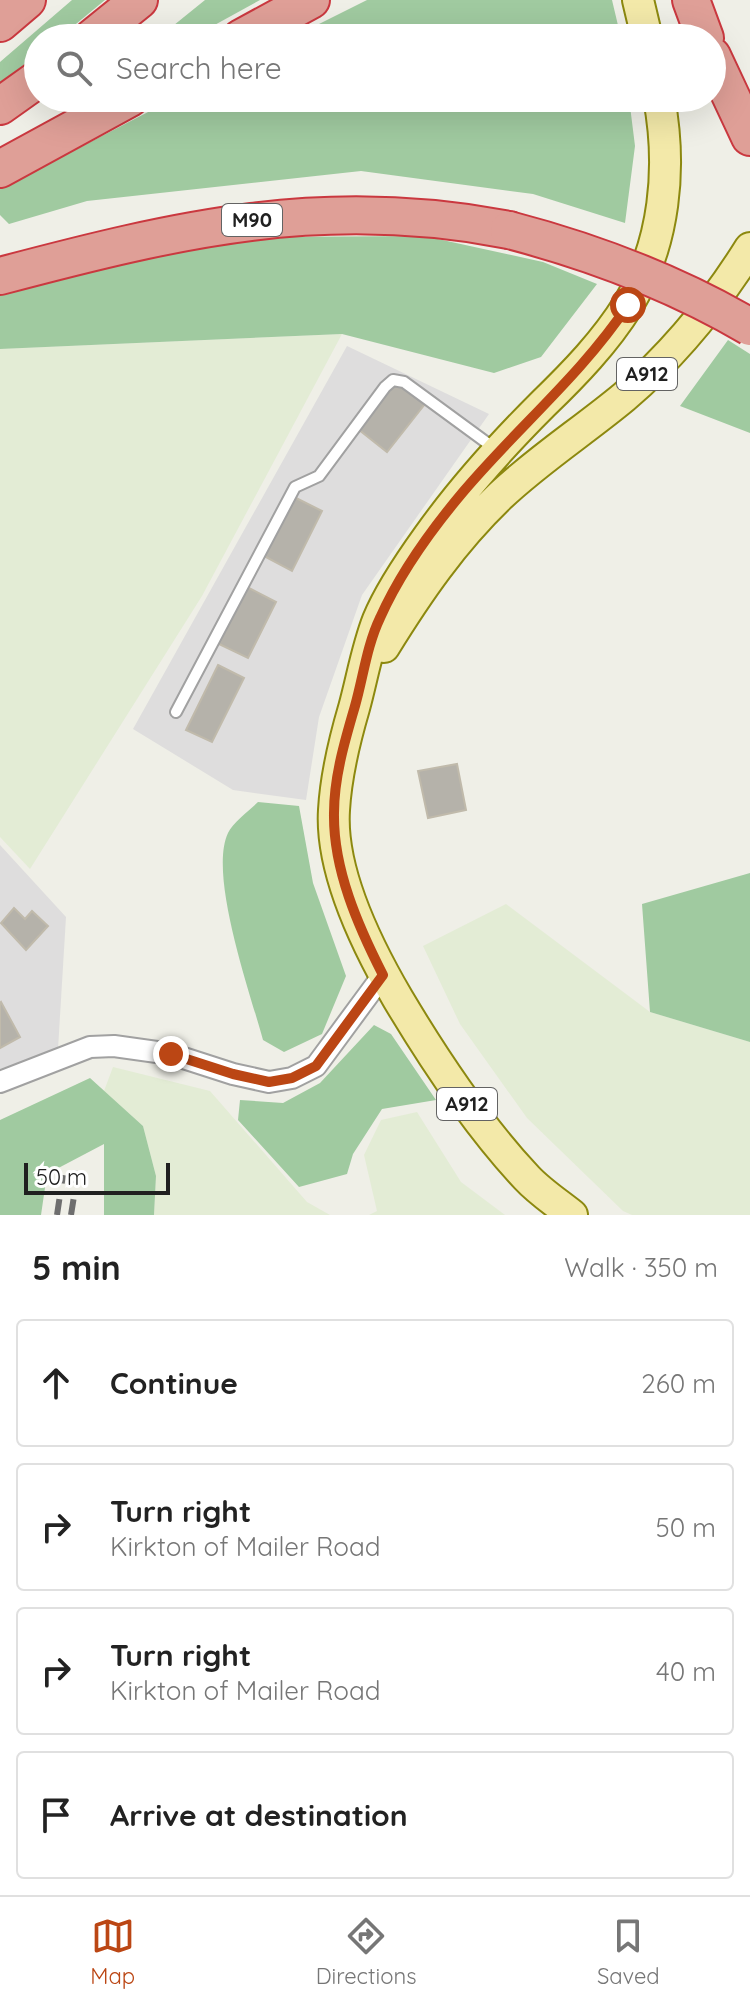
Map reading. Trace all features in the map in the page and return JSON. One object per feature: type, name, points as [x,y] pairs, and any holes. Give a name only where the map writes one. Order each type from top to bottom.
[{"type":"highway","points":[[0,23],[27,0]]},
{"type":"highway","points":[[109,24],[139,0]]},
{"type":"highway","points":[[267,24],[311,0]]},
{"type":"highway","points":[[691,0],[700,24]]},
{"type":"highway","points":[[726,85],[750,137]]},
{"type":"highway","points":[[0,106],[24,89]]},
{"type":"highway","points":[[0,169],[104,112]]},
{"type":"highway","name":"M90","points":[[0,276],[201,228],[282,217],[345,214],[410,216],[465,221],[568,246],[698,299],[750,327]]},
{"type":"main road","points":[[638,0],[644,24]]},
{"type":"main road","name":"A912","points":[[572,1215],[529,1180],[497,1143],[438,1062],[383,975],[365,939],[340,866],[334,813],[341,753],[378,621],[397,584],[428,537],[498,452],[598,346],[628,305],[639,284],[654,244],[665,181],[661,112]]},
{"type":"main road","name":"A912","points":[[360,686],[434,570],[462,536],[500,496],[624,396],[686,338],[732,278],[750,248]]},
{"type":"street","points":[[0,1082],[90,1047],[114,1046],[171,1054],[269,1082],[292,1078],[316,1066],[383,975]]},
{"type":"lane","points":[[176,712],[295,487],[319,476],[393,380],[404,382],[498,452]]},
{"type":"shaded area","points":[[347,346],[489,414],[362,595],[319,717],[306,800],[233,790],[133,729]]},
{"type":"shaded area","points":[[0,845],[66,917],[58,1049],[0,1069]]},
{"type":"green space","points":[[72,0],[105,0],[76,24],[44,24]]},
{"type":"green space","points":[[205,0],[260,0],[216,24],[175,24]]},
{"type":"green space","points":[[367,0],[612,0],[618,24],[319,24]]},
{"type":"green space","points":[[24,41],[24,66],[0,84],[0,62]]},
{"type":"green space","points":[[148,112],[631,112],[635,146],[625,223],[533,194],[361,171],[87,201],[9,224],[0,215],[0,189]]},
{"type":"green space","points":[[424,236],[543,262],[597,284],[541,357],[494,373],[342,334],[0,349],[0,291],[148,253],[258,237]]},
{"type":"green space","points":[[342,334],[202,596],[30,869],[0,837],[0,349]]},
{"type":"green space","points":[[728,340],[750,354],[750,433],[680,406]]},
{"type":"green space","points":[[258,802],[299,806],[313,883],[346,976],[322,1034],[284,1052],[263,1040],[241,966],[223,877],[223,852],[228,833]]},
{"type":"green space","points":[[750,873],[750,1042],[650,1012],[642,904]]},
{"type":"green space","points":[[506,904],[650,1012],[750,1042],[750,1215],[632,1215],[623,1211],[527,1118],[460,1024],[423,946]]},
{"type":"green space","points":[[374,1025],[391,1034],[436,1100],[382,1109],[353,1154],[347,1174],[299,1187],[238,1120],[240,1100],[283,1103],[320,1083]]},
{"type":"green space","points":[[113,1067],[210,1091],[307,1202],[330,1215],[154,1215],[156,1176],[143,1126],[104,1091]]},
{"type":"green space","points":[[90,1078],[143,1126],[156,1176],[154,1215],[104,1215],[104,1144],[47,1174],[41,1215],[0,1215],[0,1120]]},
{"type":"green space","points":[[417,1112],[461,1182],[505,1215],[369,1215],[377,1211],[364,1155],[381,1120]]},
{"type":"building","points":[[396,381],[425,404],[387,452],[358,429]]},
{"type":"building","points":[[294,497],[322,511],[292,571],[264,556]]},
{"type":"building","points":[[247,587],[276,602],[248,658],[219,644]]},
{"type":"building","points":[[218,665],[244,678],[212,742],[186,730]]},
{"type":"building","points":[[457,764],[466,810],[428,818],[418,771]]},
{"type":"building","points":[[14,908],[25,919],[32,911],[48,926],[26,950],[1,923]]},
{"type":"building","points":[[0,1003],[20,1037],[0,1048]]},
{"type":"railway","points":[[71,1215],[78,1171]]},
{"type":"railway","points":[[57,1215],[63,1175]]},
{"type":"route","points":[[171,1054],[269,1082],[292,1078],[316,1066],[383,975],[365,939],[340,866],[334,813],[341,753],[378,621],[397,584],[462,493],[563,386],[628,305]]}]
